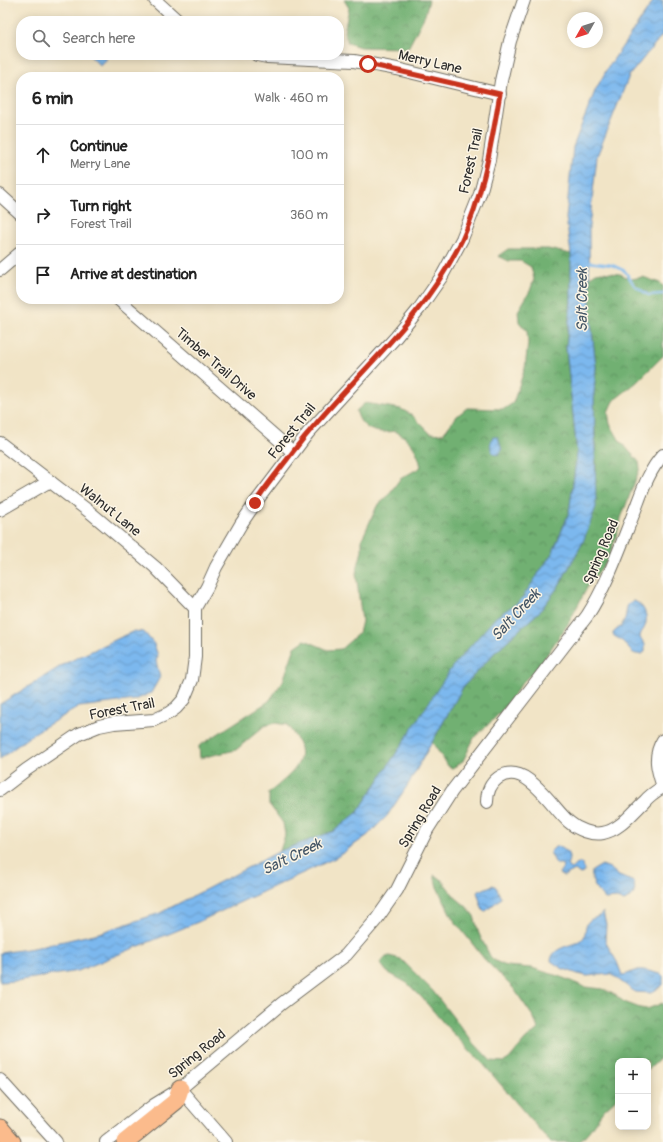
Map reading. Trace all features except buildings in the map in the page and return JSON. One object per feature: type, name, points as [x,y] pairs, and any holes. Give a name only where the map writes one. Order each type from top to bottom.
[{"type":"highway","points":[[125,1135],[176,1100],[180,1088]]},
{"type":"highway","points":[[0,1128],[12,1142]]},
{"type":"street","points":[[155,0],[173,16]]},
{"type":"street","name":"Forest Trail","points":[[0,790],[26,770],[79,734],[99,726],[114,723],[154,720],[163,717],[176,708],[184,699],[192,680],[195,657],[195,608],[207,587],[216,566],[241,524],[308,433],[406,325],[431,293],[451,261],[471,220],[489,160],[501,81],[510,41],[524,0]]},
{"type":"street","name":"Merry Lane","points":[[332,60],[354,61],[397,69],[500,94]]},
{"type":"street","points":[[0,195],[16,209]]},
{"type":"street","points":[[0,270],[16,256]]},
{"type":"street","name":"Timber Trail Drive","points":[[124,304],[293,452]]},
{"type":"street","name":"Walnut Lane","points":[[0,443],[91,513],[155,567],[195,608]]},
{"type":"street","name":"Spring Road","points":[[180,1088],[281,1004],[346,955],[376,920],[397,890],[444,802],[593,606],[612,569],[651,472],[663,455]]},
{"type":"street","points":[[0,510],[50,481]]},
{"type":"street","points":[[488,802],[487,795],[490,786],[495,780],[508,774],[516,775],[533,783],[569,822],[578,828],[586,832],[603,833],[619,826],[650,796],[663,787],[656,766],[656,760],[658,748],[663,740]]},
{"type":"street","points":[[0,1080],[56,1142]]},
{"type":"street","points":[[180,1088],[226,1142]]},
{"type":"street","points":[[106,1142],[125,1135]]},
{"type":"green space","points":[[344,0],[429,0],[425,15],[408,48],[360,47],[348,43],[344,32],[349,8]]},
{"type":"green space","points":[[508,249],[548,249],[571,254],[571,298],[566,348],[577,453],[569,513],[553,552],[520,601],[496,617],[393,758],[358,812],[334,831],[280,851],[285,835],[283,823],[269,804],[269,793],[294,770],[300,755],[300,747],[287,725],[275,723],[264,726],[236,750],[200,758],[199,746],[269,701],[283,681],[295,647],[305,640],[328,650],[341,649],[359,633],[362,621],[356,573],[362,551],[362,539],[377,506],[386,498],[400,479],[421,467],[418,455],[409,441],[395,431],[381,432],[369,429],[361,422],[356,411],[365,403],[401,409],[412,415],[430,433],[443,434],[457,416],[467,408],[504,409],[513,403],[525,368],[528,343],[527,331],[519,322],[518,311],[530,291],[534,279],[531,267],[521,261],[509,261],[498,256]]},
{"type":"green space","points":[[602,272],[620,274],[631,279],[643,277],[660,283],[663,286],[663,356],[637,382],[613,401],[608,412],[610,424],[620,441],[639,462],[640,468],[621,518],[608,560],[589,584],[568,624],[539,666],[522,683],[503,710],[474,738],[463,761],[453,768],[448,766],[432,742],[463,687],[496,651],[540,611],[558,587],[583,542],[596,469],[594,393],[596,367],[590,313],[590,277],[596,273]]},
{"type":"green space","points":[[434,875],[440,878],[456,898],[466,906],[474,916],[479,934],[490,956],[495,961],[506,966],[532,968],[561,977],[585,987],[603,989],[615,995],[624,1002],[640,1008],[647,1009],[663,1003],[663,1056],[651,1067],[651,1058],[615,1058],[615,1100],[603,1111],[579,1142],[550,1142],[484,1065],[447,1027],[423,999],[407,983],[387,972],[380,963],[384,958],[389,956],[401,959],[432,990],[470,1039],[491,1061],[504,1062],[509,1059],[525,1040],[538,1029],[534,1018],[514,989],[485,960],[453,919],[437,887]]},
{"type":"water","name":"Salt Creek","points":[[654,0],[663,0],[663,34],[629,76],[597,156],[589,227],[590,313],[596,367],[594,393],[596,507],[583,542],[558,587],[540,611],[496,651],[463,687],[409,783],[387,816],[368,835],[337,857],[198,922],[78,971],[0,982],[0,953],[34,948],[99,933],[160,913],[280,851],[334,831],[358,812],[452,667],[496,617],[520,601],[553,552],[569,513],[577,453],[566,348],[571,302],[571,254],[566,218],[573,147],[595,91],[607,69]]},
{"type":"water","points":[[94,60],[106,60],[100,66]]},
{"type":"water","points":[[493,437],[498,437],[502,450],[498,455],[493,453],[491,450],[491,442]]},
{"type":"water","points":[[633,601],[640,604],[646,614],[645,626],[640,638],[645,644],[645,652],[641,654],[634,654],[624,642],[613,635],[613,633],[623,623],[628,604]]},
{"type":"water","points":[[134,631],[144,632],[154,644],[158,656],[156,661],[160,677],[151,693],[135,700],[79,707],[34,733],[0,759],[0,704],[66,663]]},
{"type":"water","points":[[558,846],[569,855],[567,865],[569,868],[571,869],[578,863],[581,863],[585,870],[583,873],[580,874],[575,870],[564,876],[560,875],[559,873],[563,866],[561,864],[556,864],[550,852]]},
{"type":"water","points":[[602,865],[610,868],[619,876],[634,882],[634,894],[624,901],[616,898],[605,899],[595,886],[592,879],[592,871]]},
{"type":"water","points":[[493,885],[496,887],[501,898],[486,911],[483,911],[477,892]]},
{"type":"water","points":[[603,912],[606,925],[605,941],[617,962],[622,975],[641,970],[661,974],[663,976],[663,985],[651,993],[635,992],[611,974],[587,976],[561,968],[551,961],[552,956],[558,950],[580,941],[585,935],[588,922]]},
{"type":"waterway","name":"Salt Creek","points":[[587,262],[612,265],[625,271],[634,285],[648,295],[663,294]]},
{"type":"route","points":[[255,503],[308,433],[396,337],[431,293],[451,261],[471,220],[489,160],[500,94],[397,69],[368,64]]}]
